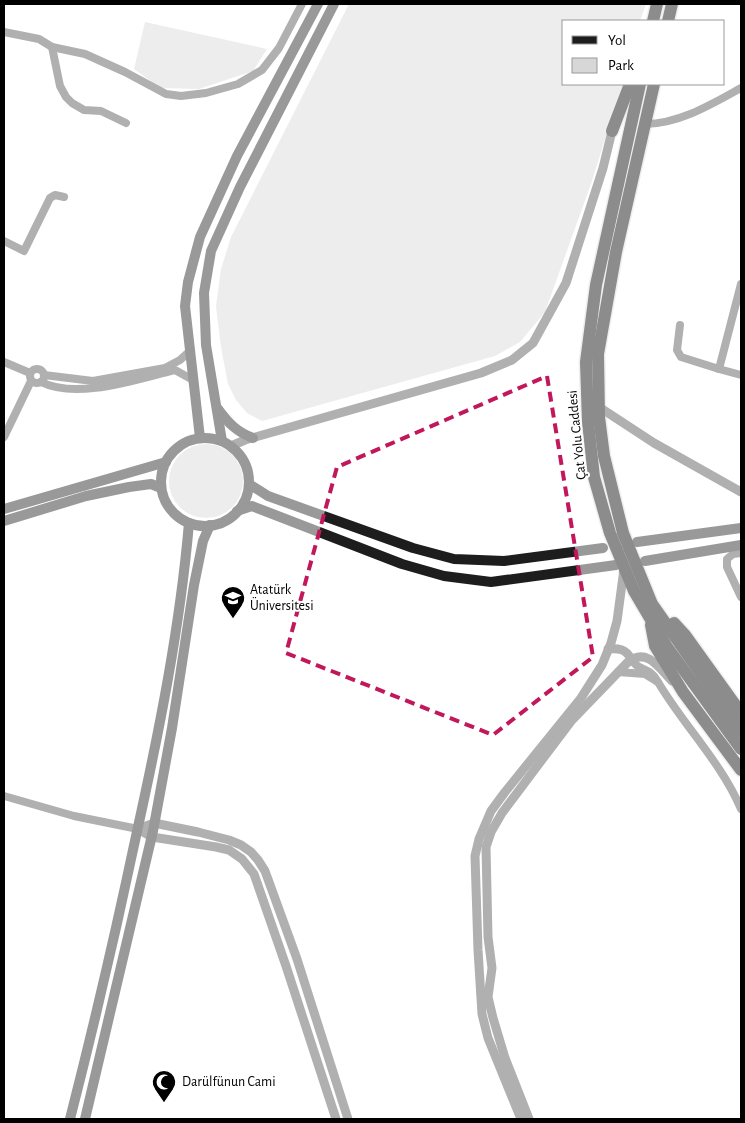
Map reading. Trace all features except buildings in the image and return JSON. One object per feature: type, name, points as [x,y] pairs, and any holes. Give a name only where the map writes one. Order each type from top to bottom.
[{"type":"highway","points":[[653,20],[657,4]]},
{"type":"highway","points":[[668,20],[672,4]]},
{"type":"highway","points":[[612,131],[630,85]]},
{"type":"highway","name":"Çat Yolu Caddesi","points":[[640,85],[596,285],[586,362],[588,422],[594,477],[620,567],[667,647],[741,749]]},
{"type":"highway","name":"Çat Yolu Caddesi","points":[[654,85],[616,252],[598,354],[599,407],[604,456],[623,533],[652,604],[741,731]]},
{"type":"highway","points":[[648,594],[685,636],[741,713]]},
{"type":"highway","points":[[650,618],[655,646],[683,692],[741,770]]},
{"type":"main road","points":[[200,438],[185,306],[188,282],[200,237],[237,156],[318,4]]},
{"type":"main road","points":[[226,444],[217,408],[206,345],[204,293],[210,250],[240,186],[334,4]]},
{"type":"main road","points":[[217,408],[231,426],[253,438]]},
{"type":"main road","points":[[200,438],[211,438],[226,444],[244,461],[247,470],[249,484],[243,502],[230,518],[210,525],[189,523],[176,515],[167,504],[161,488],[161,476],[166,462],[174,450],[186,442],[200,438]]},
{"type":"main road","points":[[4,509],[166,462]]},
{"type":"main road","points":[[4,521],[86,496],[128,487],[151,484],[161,488]]},
{"type":"main road","points":[[249,484],[268,496],[413,548],[454,559],[504,561],[603,548]]},
{"type":"main road","points":[[237,511],[252,506],[402,564],[444,576],[491,582],[620,567]]},
{"type":"main road","points":[[70,1119],[105,980],[165,700],[183,580],[189,523]]},
{"type":"main road","points":[[85,1119],[152,837],[172,728],[194,585],[203,541],[210,525]]},
{"type":"main road","points":[[637,542],[741,528]]},
{"type":"main road","points":[[645,560],[741,545]]},
{"type":"street","points":[[4,32],[39,39],[52,47],[85,54],[125,72],[166,94],[181,96],[206,93],[238,84],[262,70],[279,48],[302,4]]},
{"type":"street","points":[[52,47],[60,86],[66,97],[84,110],[100,111],[126,123]]},
{"type":"street","points":[[645,124],[659,123],[682,117],[741,88]]},
{"type":"street","points":[[226,444],[482,373],[512,360],[533,343],[566,283],[603,168],[612,131]]},
{"type":"street","points":[[4,241],[24,250],[50,198],[56,195],[64,197]]},
{"type":"street","points":[[719,369],[741,284]]},
{"type":"street","points":[[680,325],[677,350],[681,358],[741,375]]},
{"type":"street","points":[[4,362],[31,377],[36,383],[42,378],[92,381],[165,368],[180,360],[190,351]]},
{"type":"street","points":[[4,437],[36,369],[41,370],[42,378],[54,387],[80,388],[114,384],[175,370],[193,380]]},
{"type":"street","points":[[599,407],[654,443],[741,492]]},
{"type":"street","points":[[741,553],[733,554],[727,558],[727,567],[741,596]]},
{"type":"street","points":[[521,1119],[488,1038],[482,1014],[478,961],[475,856],[479,839],[491,811],[504,792],[581,698],[602,665],[617,621],[620,567]]},
{"type":"street","points":[[607,652],[618,648],[623,650],[629,654],[634,664],[650,671],[673,708],[732,788],[741,809]]},
{"type":"street","points":[[607,652],[606,662],[618,672],[645,674],[658,682]]},
{"type":"street","points":[[529,1119],[505,1058],[488,997],[492,962],[488,937],[486,848],[491,832],[502,813],[572,720],[631,659],[642,655],[651,660],[683,692]]},
{"type":"street","points":[[4,796],[74,816],[138,829],[152,837],[229,850],[242,859],[254,874],[336,1119]]},
{"type":"street","points":[[138,829],[154,823],[229,840],[246,848],[258,860],[265,871],[297,959],[348,1119]]},
{"type":"street","points":[[478,961],[487,960],[492,962]]},
{"type":"street","points":[[479,972],[491,973]]},
{"type":"highlighted area","points":[[547,376],[593,657],[493,735],[286,653],[337,467]]},
{"type":"green space","points":[[349,4],[646,4],[640,20],[562,20],[562,85],[622,85],[592,181],[545,312],[520,342],[495,356],[262,421],[247,413],[236,400],[228,384],[221,347],[216,306],[221,269],[231,237]]},
{"type":"green space","points":[[145,22],[267,49],[253,71],[199,89],[160,88],[134,69]]},
{"type":"green space","points":[[206,444],[227,450],[237,460],[243,481],[237,502],[227,512],[206,518],[185,512],[175,502],[169,481],[175,460],[185,450]]},
{"type":"place","name":"Atatürk Üniversitesi","points":[[233,619]]},
{"type":"place","name":"Darülfünun Cami","points":[[164,1103]]}]
